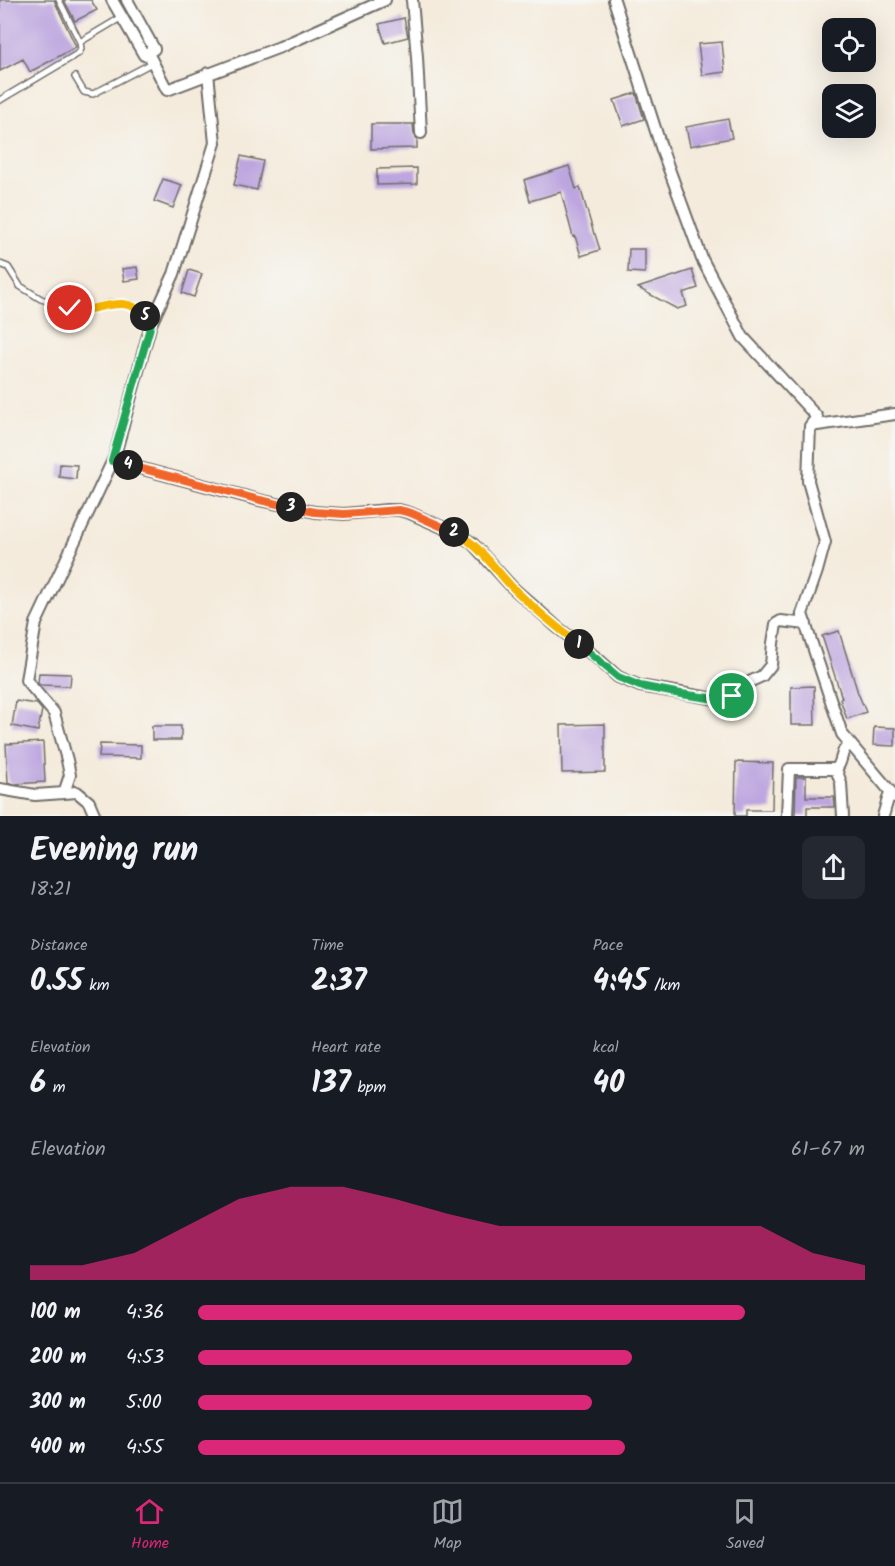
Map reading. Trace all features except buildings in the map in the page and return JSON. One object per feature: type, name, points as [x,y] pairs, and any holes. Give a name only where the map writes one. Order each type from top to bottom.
[{"type":"street","points":[[112,0],[144,55],[150,58],[167,90],[280,47],[385,0]]},
{"type":"street","points":[[127,0],[154,50],[150,58]]},
{"type":"street","points":[[412,0],[421,133]]},
{"type":"street","points":[[614,0],[662,150],[702,258],[744,337],[816,417],[810,426],[808,481],[825,542],[802,614],[842,734],[892,795],[883,816]]},
{"type":"street","points":[[64,793],[70,775],[54,713],[26,680],[36,623],[112,461],[151,324],[174,274],[215,143],[208,74]]},
{"type":"street","points":[[810,426],[895,414]]},
{"type":"street","points":[[112,461],[315,512],[344,514],[393,510],[411,513],[460,535],[472,543],[513,587],[557,627],[618,677],[640,686],[716,699],[732,696],[747,683],[762,676],[771,665],[776,624],[781,621],[806,624]]},
{"type":"street","points":[[787,816],[789,770],[836,769],[840,765],[843,751],[850,744]]},
{"type":"street","points":[[836,769],[841,783],[843,816]]},
{"type":"street","points":[[0,789],[35,795],[77,792],[89,802],[95,816]]},
{"type":"lane","points":[[0,100],[79,53],[80,42],[58,0]]},
{"type":"lane","points":[[80,42],[122,17]]},
{"type":"lane","points":[[75,77],[84,92],[93,94],[150,58]]},
{"type":"lane","points":[[0,264],[8,267],[20,286],[40,299],[79,309],[111,303],[131,304],[140,310],[151,324]]},
{"type":"route","points":[[70,308],[87,309],[111,303],[131,304],[140,310],[151,324],[112,461],[315,512],[344,514],[399,510],[411,513],[460,535],[472,543],[513,587],[618,677],[640,686],[681,694],[716,699],[732,696]]}]
